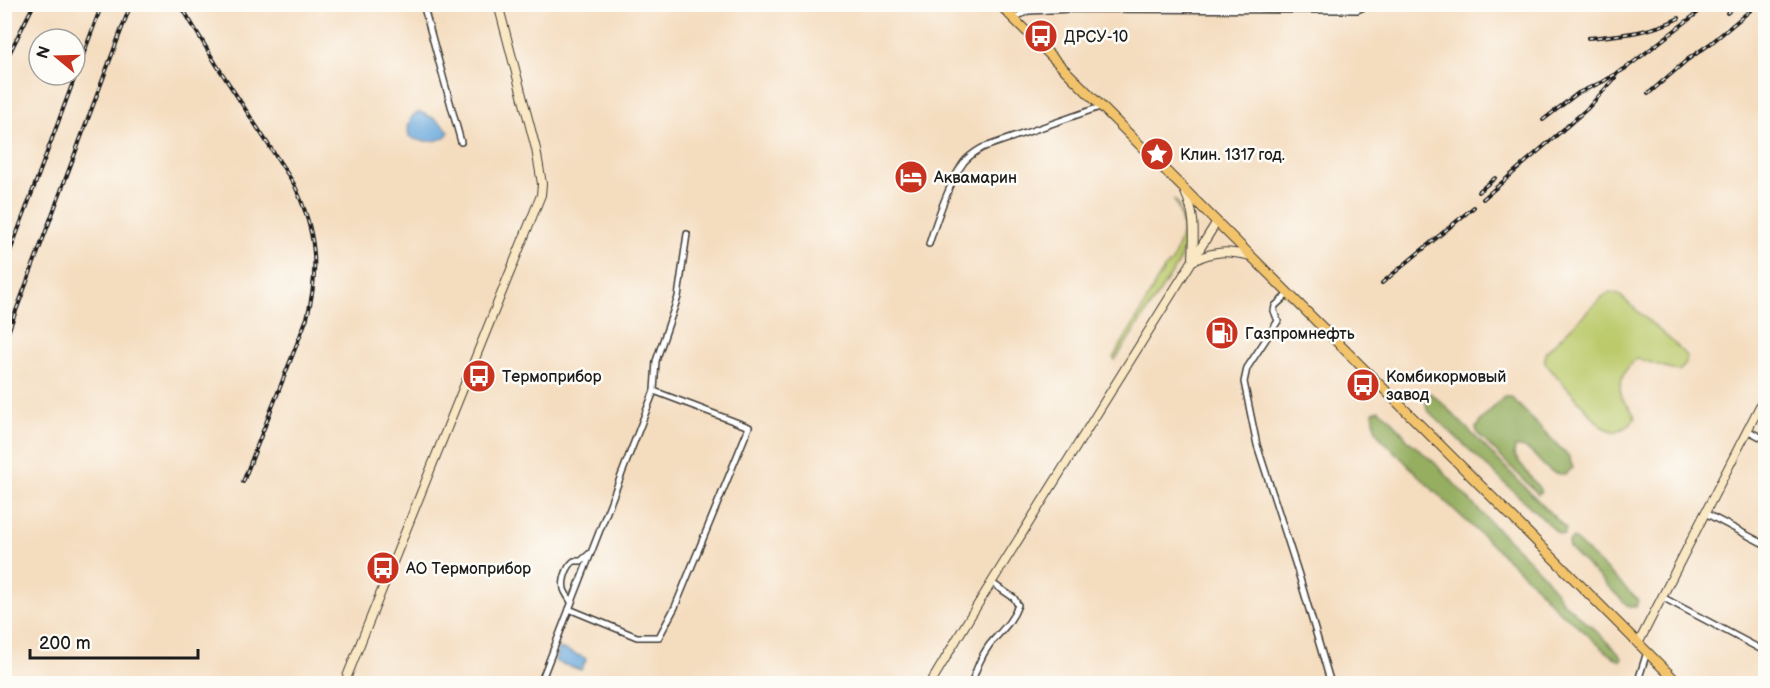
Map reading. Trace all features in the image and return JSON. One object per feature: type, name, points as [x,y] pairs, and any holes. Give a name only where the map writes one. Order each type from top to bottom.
[{"type":"highway","points":[[999,4],[1678,684]]},
{"type":"street","points":[[423,4],[461,142]]},
{"type":"street","points":[[344,684],[541,195],[542,184],[537,149],[498,4]]},
{"type":"street","points":[[1012,19],[1028,11],[1072,7],[1357,10],[1371,4]]},
{"type":"street","points":[[929,244],[955,179],[971,155],[982,148],[1100,107]]},
{"type":"street","points":[[1185,191],[1192,207],[1193,261]]},
{"type":"street","points":[[930,684],[1216,223]]},
{"type":"street","points":[[540,684],[654,391],[656,361],[678,297],[687,234]]},
{"type":"street","points":[[1193,261],[1221,251],[1251,256]]},
{"type":"street","points":[[1288,294],[1275,306],[1274,311],[1278,321],[1247,368],[1244,382],[1257,445],[1331,684]]},
{"type":"street","points":[[568,609],[637,637],[659,637],[675,607],[749,427],[654,391]]},
{"type":"street","points":[[1638,644],[1766,393]]},
{"type":"street","points":[[1747,430],[1766,440]]},
{"type":"street","points":[[1705,513],[1766,545]]},
{"type":"street","points":[[571,602],[564,589],[564,578],[569,564],[581,561],[591,553]]},
{"type":"street","points":[[971,684],[981,657],[1012,619],[1018,605],[1014,598],[992,583]]},
{"type":"street","points":[[1662,597],[1766,652]]},
{"type":"street","points":[[1637,684],[1647,652]]},
{"type":"green space","points":[[1174,200],[1177,202],[1185,226],[1184,246],[1178,264],[1115,360],[1113,358],[1155,284],[1164,269],[1172,262],[1183,227]]},
{"type":"green space","points":[[1610,292],[1618,294],[1687,357],[1685,365],[1679,371],[1642,360],[1636,359],[1632,362],[1621,381],[1620,392],[1635,418],[1630,425],[1616,432],[1602,427],[1545,363],[1545,353],[1602,297]]},
{"type":"green space","points":[[1430,393],[1566,529],[1564,535],[1558,533],[1427,410],[1425,398]]},
{"type":"green space","points":[[1504,397],[1511,397],[1569,457],[1573,468],[1565,474],[1555,473],[1545,467],[1527,449],[1515,447],[1514,455],[1542,492],[1538,494],[1478,434],[1476,428],[1481,420]]},
{"type":"green space","points":[[1379,410],[1390,418],[1408,440],[1435,463],[1545,577],[1563,602],[1621,656],[1620,661],[1558,611],[1536,586],[1380,437],[1375,428],[1373,412]]},
{"type":"green space","points":[[1573,538],[1638,600],[1636,607],[1629,607],[1569,548],[1568,543]]},
{"type":"water","points":[[419,112],[440,122],[449,132],[446,136],[430,141],[418,140],[409,136],[410,122]]},
{"type":"water","points":[[558,648],[585,658],[581,670],[556,662]]},
{"type":"railway","points":[[4,64],[34,4]]},
{"type":"railway","points":[[4,268],[102,4]]},
{"type":"railway","points":[[4,343],[131,4]]},
{"type":"railway","points":[[180,4],[294,184],[307,218],[314,250],[314,283],[307,318],[243,482]]},
{"type":"railway","points":[[1543,120],[1578,93],[1626,68],[1709,4]]},
{"type":"railway","points":[[1727,13],[1737,4]]},
{"type":"railway","points":[[1648,94],[1758,4]]},
{"type":"railway","points":[[1588,38],[1646,30],[1679,18]]},
{"type":"railway","points":[[1483,199],[1588,108],[1615,78]]},
{"type":"railway","points":[[1478,192],[1495,178]]},
{"type":"railway","points":[[1382,283],[1474,207]]},
{"type":"place","name":"ДРСУ-10","points":[[1041,36]]},
{"type":"place","name":"Клин. 1317 год.","points":[[1157,154]]},
{"type":"place","name":"Аквамарин","points":[[911,177]]},
{"type":"place","name":"Газпромнефть","points":[[1222,333]]},
{"type":"place","name":"Термоприбор","points":[[479,376]]},
{"type":"place","name":"Комбикормовый завод","points":[[1363,385]]},
{"type":"place","name":"АО Термоприбор","points":[[383,568]]}]
